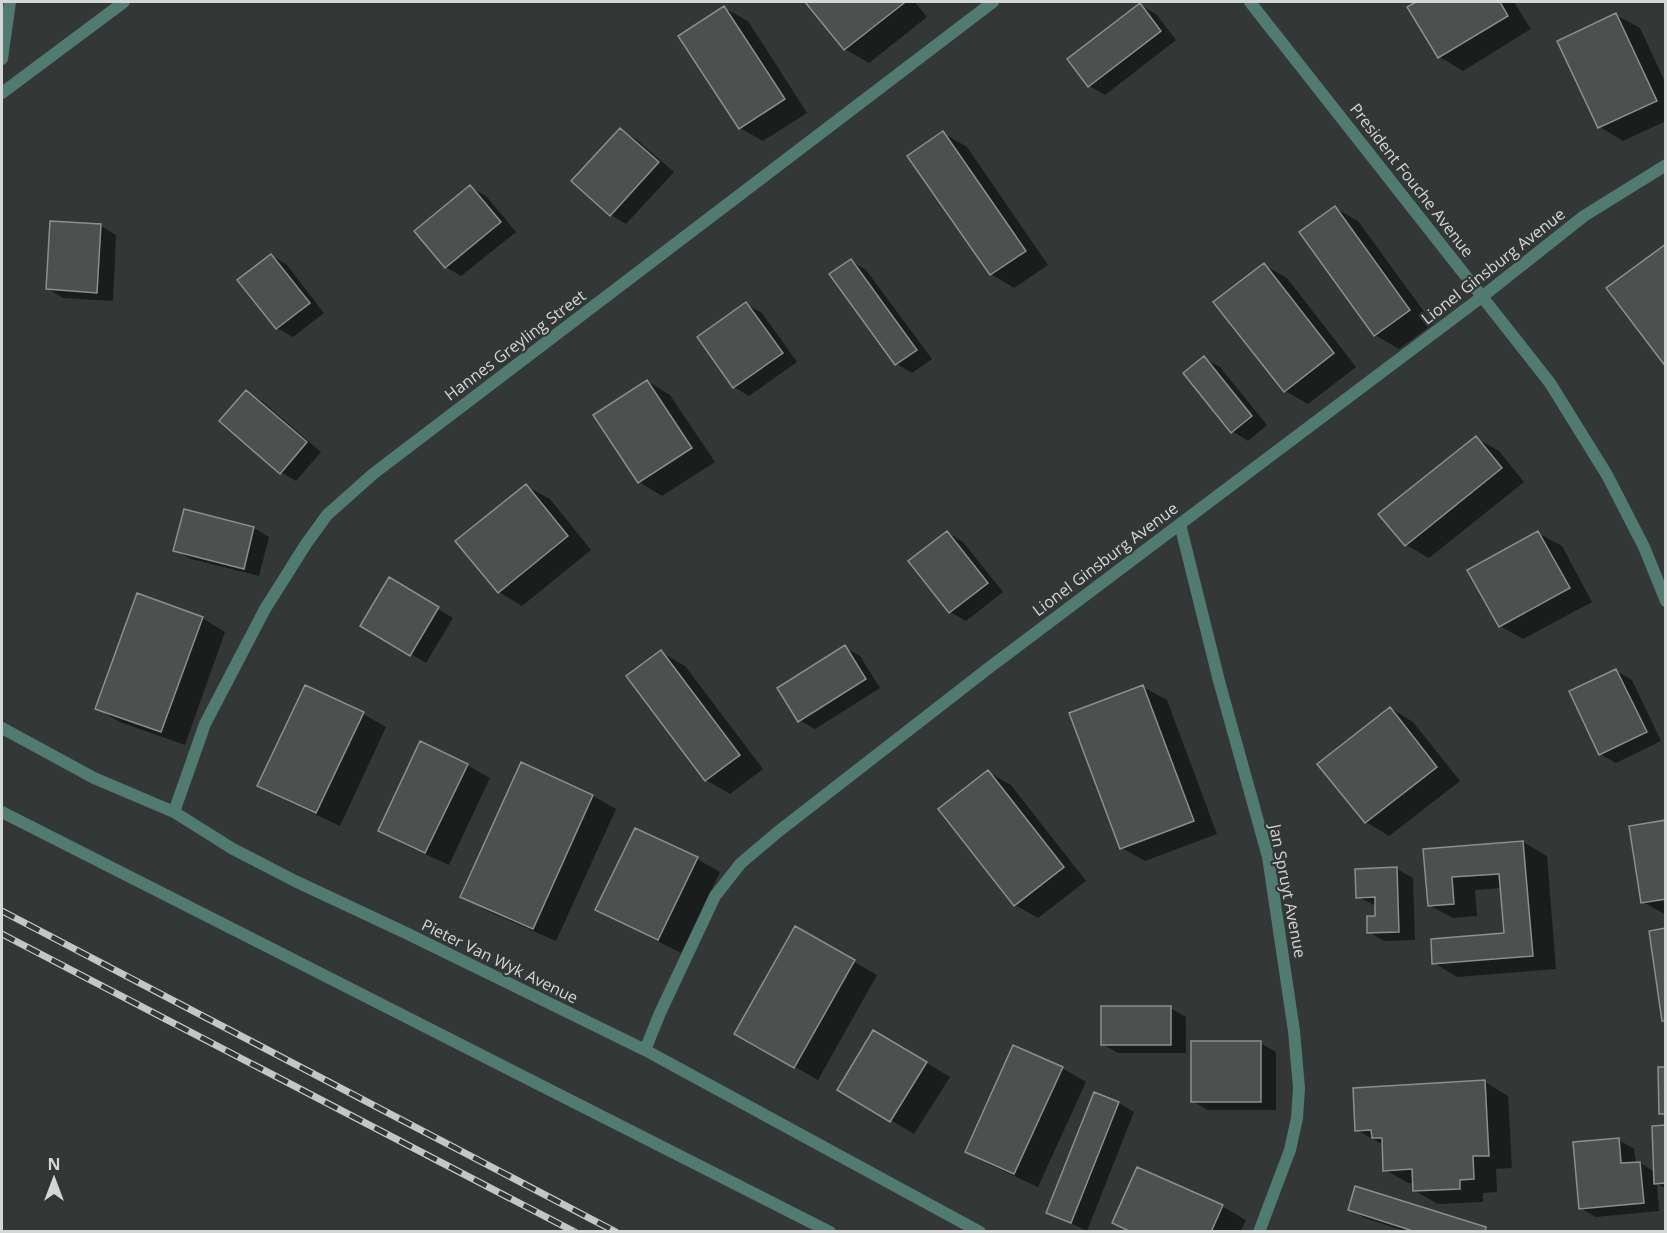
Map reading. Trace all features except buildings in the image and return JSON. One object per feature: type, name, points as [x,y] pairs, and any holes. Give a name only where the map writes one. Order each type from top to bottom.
[{"type":"street","points":[[2,59],[10,2]]},
{"type":"street","points":[[2,93],[124,2]]},
{"type":"street","name":"Hannes Greyling Street","points":[[174,812],[205,724],[265,609],[327,515],[373,474],[993,2]]},
{"type":"street","name":"President Fouche Avenue","points":[[1250,2],[1550,383],[1607,475],[1644,547],[1665,601]]},
{"type":"street","name":"Lionel Ginsburg Avenue","points":[[645,1050],[660,1012],[715,896],[741,863],[990,667],[1483,296],[1584,216],[1665,165]]},
{"type":"street","name":"Jan Spruyt Avenue","points":[[1180,524],[1219,681],[1268,857],[1294,1031],[1299,1088],[1297,1118],[1290,1150],[1259,1232]]},
{"type":"street","name":"Pieter Van Wyk Avenue","points":[[2,728],[94,778],[174,812],[233,849],[295,881],[645,1050],[980,1232]]},
{"type":"street","points":[[2,812],[830,1232]]},
{"type":"railway","points":[[2,911],[616,1232]]},
{"type":"railway","points":[[2,934],[575,1232]]}]
